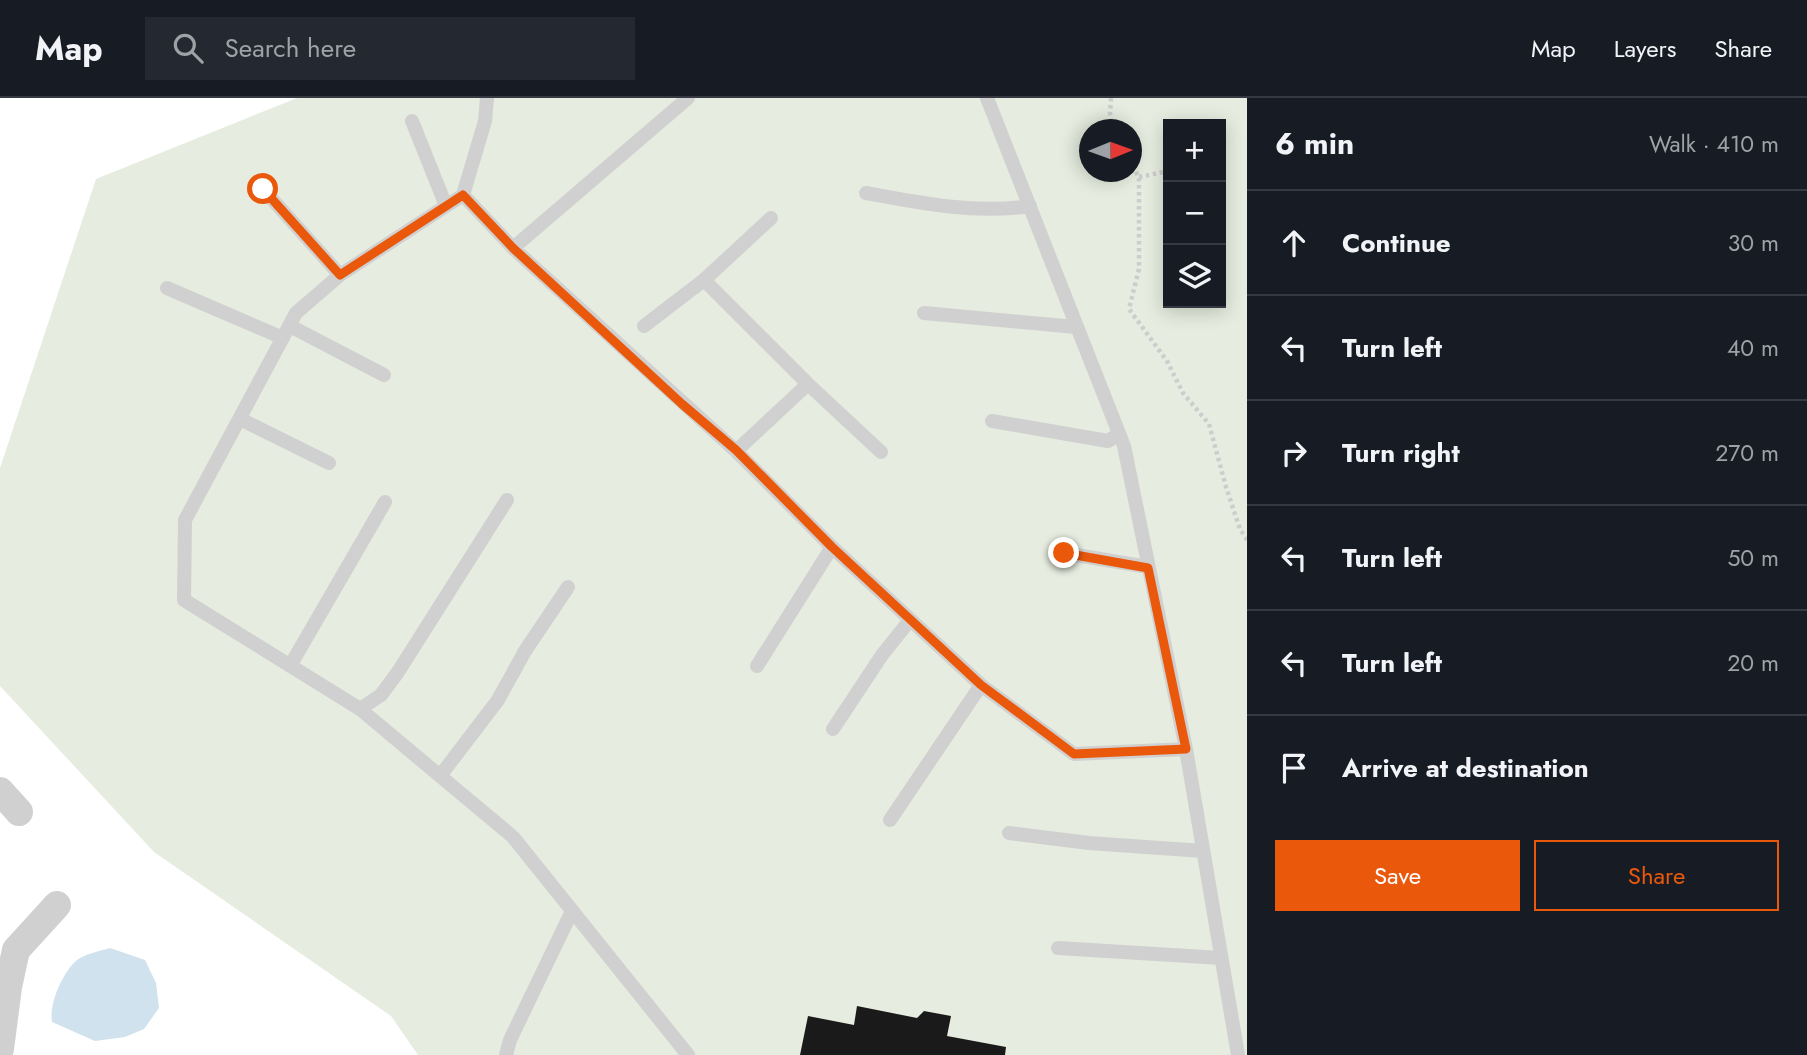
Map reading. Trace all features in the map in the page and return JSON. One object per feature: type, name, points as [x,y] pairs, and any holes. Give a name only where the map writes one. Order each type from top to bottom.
[{"type":"street","points":[[0,792],[19,812]]},
{"type":"street","points":[[0,1049],[16,950],[57,905]]},
{"type":"lane","points":[[487,98],[485,121],[463,195],[340,275],[296,313],[185,520],[184,600],[360,709],[513,836],[688,1055]]},
{"type":"lane","points":[[513,248],[688,98]]},
{"type":"lane","points":[[987,98],[1124,446],[1186,749],[1238,1055]]},
{"type":"lane","points":[[412,121],[446,206]]},
{"type":"lane","points":[[263,189],[340,275]]},
{"type":"lane","points":[[866,193],[925,204],[1005,210],[1030,206]]},
{"type":"lane","points":[[463,195],[513,248],[682,404],[736,450],[832,547],[981,685],[1074,754],[1186,749]]},
{"type":"lane","points":[[644,326],[704,280],[771,218]]},
{"type":"lane","points":[[704,280],[808,384],[881,452]]},
{"type":"lane","points":[[167,288],[286,332],[384,375]]},
{"type":"lane","points":[[924,313],[1076,327]]},
{"type":"lane","points":[[736,450],[808,384]]},
{"type":"lane","points":[[240,419],[329,463]]},
{"type":"lane","points":[[992,421],[1108,441],[1119,434]]},
{"type":"lane","points":[[360,709],[382,695],[508,500]]},
{"type":"lane","points":[[290,666],[385,502]]},
{"type":"lane","points":[[757,666],[832,547]]},
{"type":"lane","points":[[1064,553],[1148,568]]},
{"type":"lane","points":[[440,776],[498,700],[568,587]]},
{"type":"lane","points":[[833,729],[882,654],[910,620]]},
{"type":"lane","points":[[890,820],[981,685]]},
{"type":"lane","points":[[1009,832],[1089,843],[1203,851]]},
{"type":"lane","points":[[506,1055],[510,1040],[572,911]]},
{"type":"lane","points":[[1058,948],[1221,958]]},
{"type":"path","points":[[1111,98],[1111,119]]},
{"type":"path","points":[[1142,176],[1163,172]]},
{"type":"path","points":[[1139,182],[1139,269],[1129,309],[1167,361],[1183,393],[1209,424],[1240,529],[1247,540]]},
{"type":"shaded area","points":[[297,98],[1247,98],[1247,1055],[418,1055],[391,1016],[154,852],[0,686],[0,468],[96,179]]},
{"type":"water","points":[[110,948],[145,960],[156,983],[159,1008],[144,1029],[125,1037],[95,1041],[52,1022],[53,1006],[62,980],[72,965],[88,954]]},
{"type":"building","points":[[857,1006],[917,1018],[924,1011],[951,1016],[947,1036],[1006,1047],[1005,1055],[800,1055],[808,1016],[854,1025]]},
{"type":"route","points":[[263,189],[340,275],[463,195],[513,248],[682,404],[736,450],[832,547],[981,685],[1074,754],[1186,749],[1148,568],[1064,553]]}]
